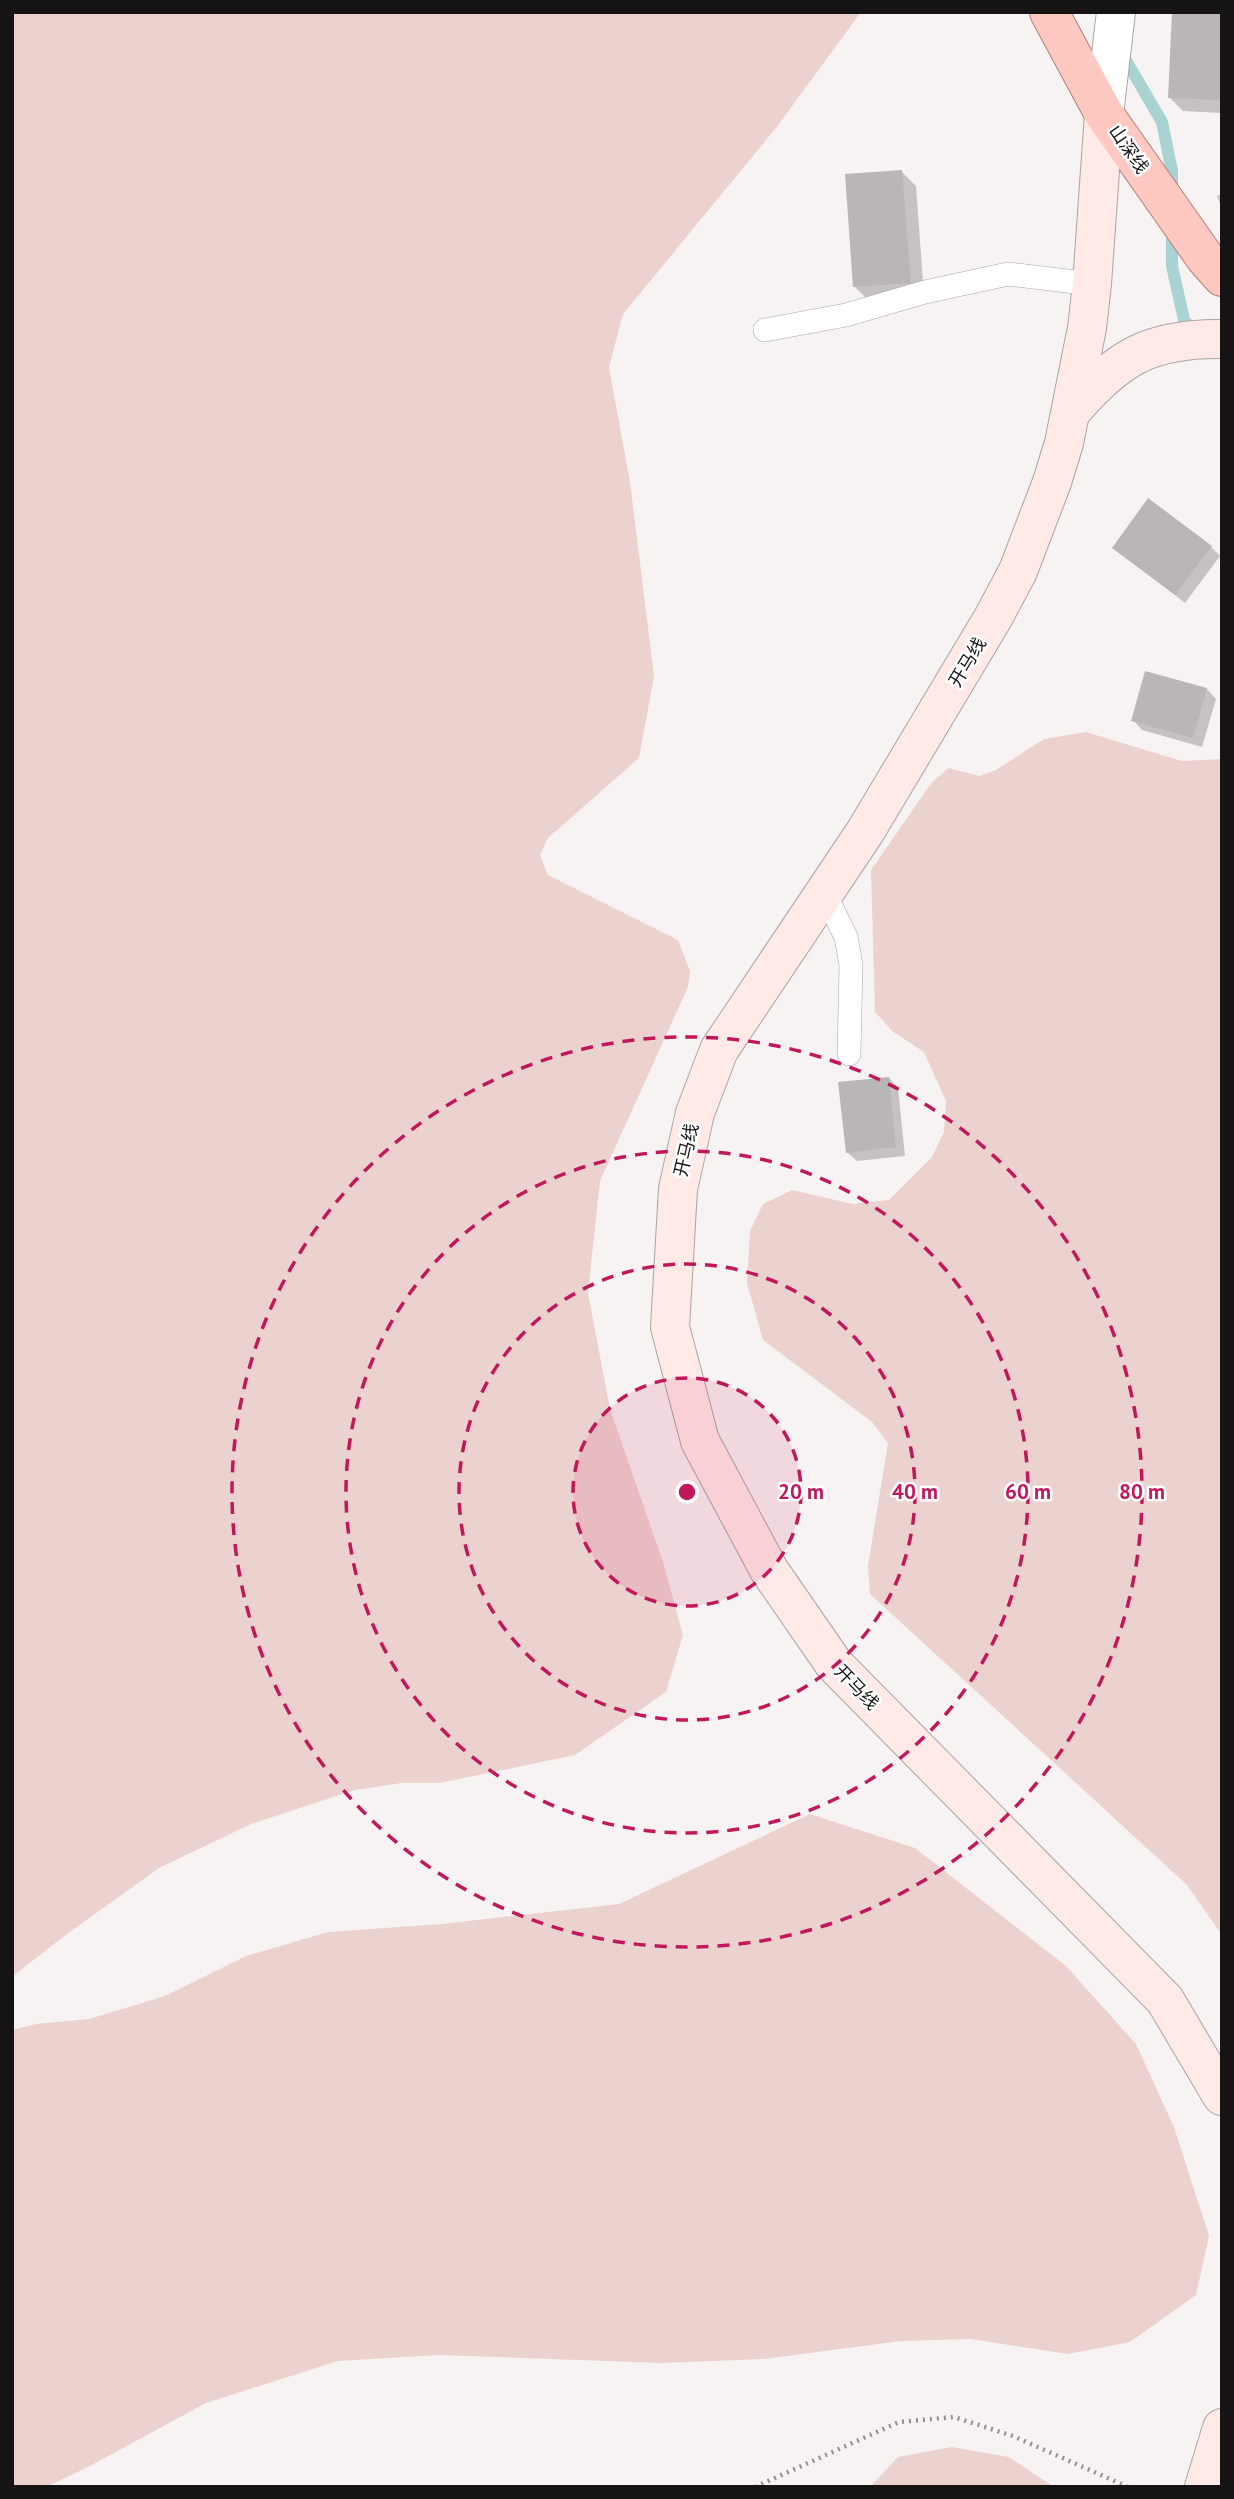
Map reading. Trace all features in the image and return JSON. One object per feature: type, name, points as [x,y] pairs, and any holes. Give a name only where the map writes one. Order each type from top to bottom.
[{"type":"highway","name":"山深线","points":[[1049,12],[1104,114],[1222,277]]},
{"type":"main road","name":"开马线","points":[[1104,114],[1092,284],[1082,355],[1052,482],[1018,571],[993,618],[872,820],[719,1050],[695,1113],[680,1176],[670,1327],[700,1441],[769,1570],[834,1664],[1165,2000],[1222,2096]]},
{"type":"main road","points":[[1070,413],[1096,383],[1121,363],[1143,351],[1169,342],[1222,339]]},
{"type":"main road","points":[[1204,2487],[1222,2428]]},
{"type":"street","points":[[1104,114],[1116,12]]},
{"type":"lane","points":[[765,330],[846,314],[925,292],[1008,274],[1092,284]]},
{"type":"lane","points":[[824,892],[846,937],[851,965],[849,1054]]},
{"type":"path","points":[[755,2487],[900,2422],[954,2417],[1013,2436],[1128,2487]]},
{"type":"shaded area","points":[[12,12],[861,12],[776,128],[623,314],[609,367],[630,482],[654,676],[639,758],[548,838],[540,855],[548,875],[678,940],[690,971],[688,987],[600,1181],[588,1293],[610,1409],[663,1562],[683,1635],[666,1692],[575,1755],[440,1783],[402,1783],[355,1790],[251,1824],[159,1868],[12,1977]]},
{"type":"shaded area","points":[[1086,732],[1182,761],[1222,759],[1222,1935],[1187,1885],[870,1594],[868,1566],[888,1443],[872,1422],[763,1340],[747,1283],[750,1231],[763,1204],[792,1190],[853,1204],[889,1200],[932,1157],[944,1132],[946,1101],[924,1052],[892,1031],[875,1012],[871,870],[932,782],[949,768],[979,776],[996,770],[1044,739]]},
{"type":"shaded area","points":[[810,1814],[915,1848],[1066,1966],[1136,2044],[1174,2127],[1209,2236],[1196,2295],[1130,2342],[1068,2354],[970,2339],[901,2341],[764,2359],[662,2363],[439,2355],[338,2361],[206,2403],[46,2487],[12,2487],[12,2030],[36,2024],[89,2019],[165,1996],[246,1956],[328,1932],[442,1924],[619,1904]]},
{"type":"shaded area","points":[[952,2447],[1009,2457],[1054,2487],[870,2487],[898,2457]]},
{"type":"building","points":[[1172,12],[1222,12],[1222,100],[1168,98]]},
{"type":"building","points":[[902,170],[911,283],[853,287],[845,174]]},
{"type":"building","points":[[1148,498],[1212,546],[1175,595],[1112,548]]},
{"type":"building","points":[[1145,671],[1207,688],[1193,738],[1131,721]]},
{"type":"building","points":[[889,1077],[896,1147],[846,1153],[838,1082]]},
{"type":"waterway","points":[[1121,52],[1162,122],[1172,171],[1172,193]]},
{"type":"waterway","points":[[1172,229],[1172,266],[1184,320],[1196,334]]}]
